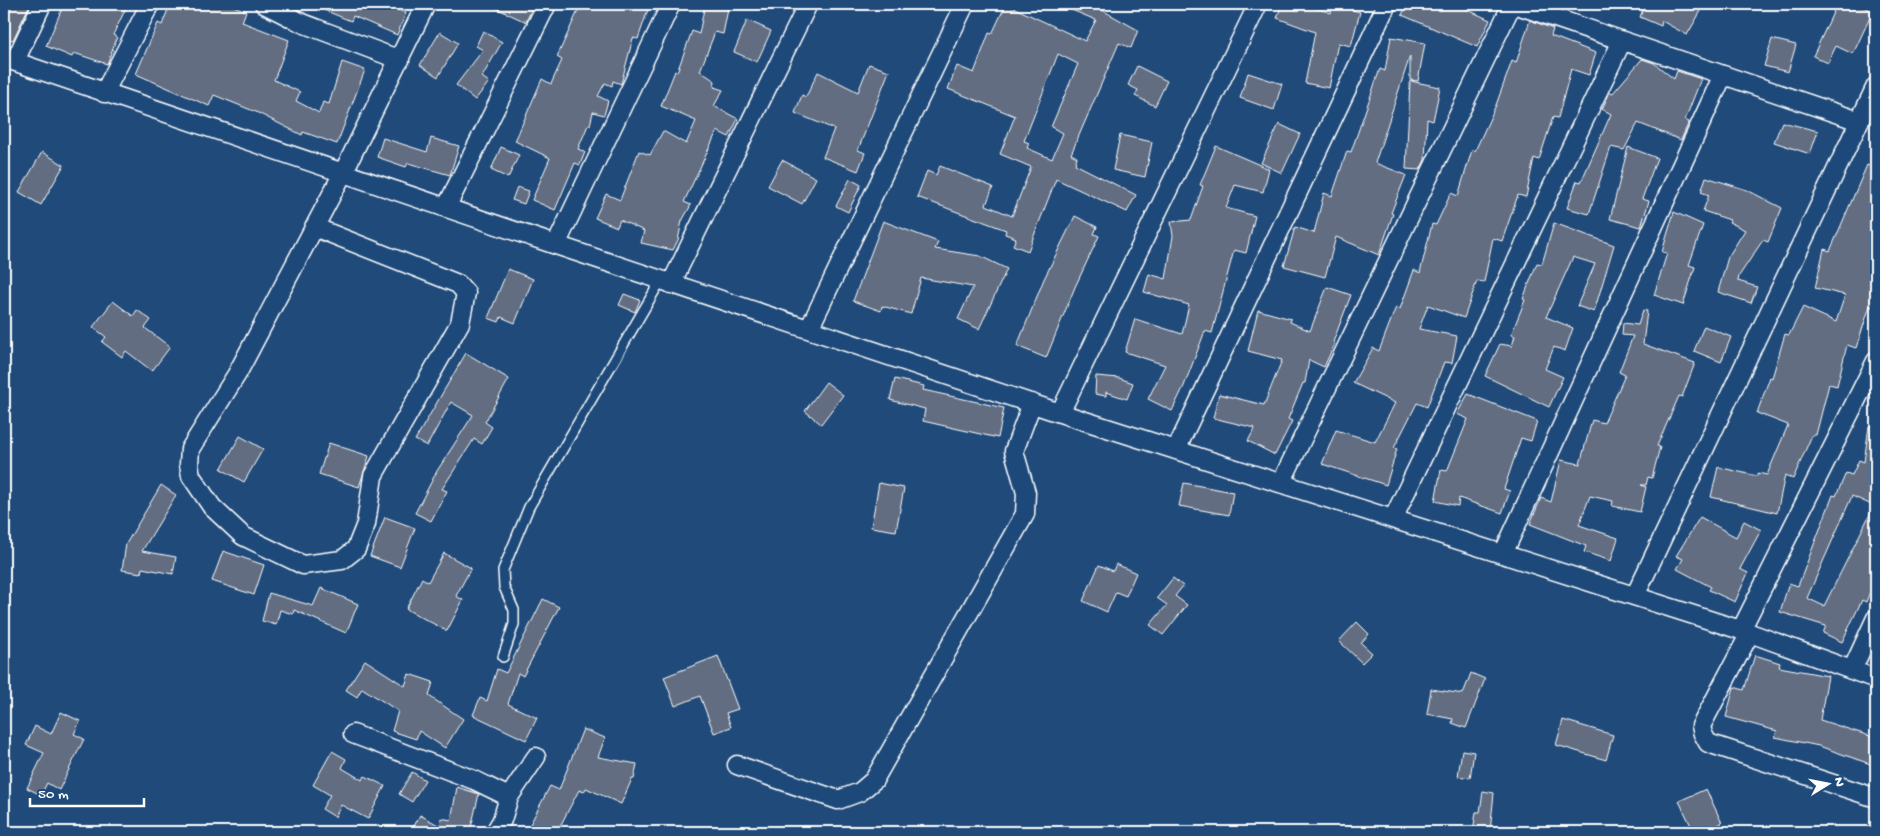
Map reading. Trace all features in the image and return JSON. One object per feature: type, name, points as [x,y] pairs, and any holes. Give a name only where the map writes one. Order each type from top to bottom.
[{"type":"street","points":[[42,4],[9,60],[556,246],[1060,413],[1745,631],[1876,678]]},
{"type":"street","points":[[104,93],[150,4]]},
{"type":"street","points":[[264,4],[302,23],[400,60]]},
{"type":"street","points":[[314,227],[458,284],[466,293],[460,323],[373,476],[366,524],[356,549],[342,560],[303,565],[243,536],[212,506],[191,476],[189,464],[190,448],[237,374],[314,227],[343,172],[426,4]]},
{"type":"street","points":[[446,208],[547,4]]},
{"type":"street","points":[[556,246],[671,4]]},
{"type":"street","points":[[666,282],[808,4]]},
{"type":"street","points":[[810,329],[966,4]]},
{"type":"street","points":[[1060,413],[1258,4]]},
{"type":"street","points":[[1176,450],[1387,4]]},
{"type":"street","points":[[1281,483],[1513,4],[1859,121]]},
{"type":"street","points":[[1393,519],[1622,41]]},
{"type":"street","points":[[1504,554],[1723,76]]},
{"type":"street","points":[[1635,596],[1876,86]]},
{"type":"street","points":[[1876,360],[1745,631],[1702,726],[1702,734],[1708,743],[1876,798]]},
{"type":"street","points":[[737,765],[838,800],[860,792],[874,780],[1025,514],[1026,493],[1014,451],[1032,403]]},
{"type":"street","points":[[1852,670],[1876,618]]},
{"type":"street","points":[[353,734],[474,780],[509,797]]},
{"type":"street","points":[[495,832],[502,820],[509,797],[536,757]]},
{"type":"lane","points":[[503,657],[514,624],[514,610],[504,587],[503,570],[529,507],[666,282]]},
{"type":"building","points":[[13,4],[30,4],[13,40],[4,38],[7,17]]},
{"type":"building","points":[[64,4],[128,4],[113,35],[117,37],[107,64],[74,53],[72,57],[46,46]]},
{"type":"building","points":[[170,4],[229,4],[246,11],[242,22],[289,40],[274,80],[300,92],[296,101],[319,113],[323,102],[329,104],[342,62],[365,70],[337,144],[303,132],[302,135],[256,112],[214,95],[209,106],[136,74],[158,23],[162,25]]},
{"type":"building","points":[[309,4],[384,4],[406,13],[397,35],[353,16],[351,21]]},
{"type":"building","points":[[487,4],[534,4],[526,22]]},
{"type":"building","points":[[581,4],[650,4],[638,39],[633,38],[621,84],[613,81],[612,86],[605,83],[598,96],[608,101],[604,115],[593,112],[590,125],[588,125],[578,149],[585,152],[580,165],[575,163],[555,210],[532,200],[550,158],[515,141],[542,79],[551,84],[562,60],[557,57]]},
{"type":"building","points":[[705,4],[729,4],[723,34],[715,32],[700,71],[715,81],[714,87],[723,90],[714,106],[738,119],[729,137],[717,131],[684,202],[691,205],[682,221],[678,240],[673,250],[641,243],[644,231],[620,220],[617,227],[595,218],[606,194],[620,200],[639,151],[650,155],[663,131],[686,144],[696,121],[661,106],[675,71],[677,72],[692,31],[699,34]]},
{"type":"building","points":[[1006,4],[1085,41],[1096,20],[1057,4],[1091,4],[1138,30],[1131,48],[1119,43],[1071,154],[1077,157],[1075,164],[1136,195],[1127,212],[1056,179],[1028,251],[1013,245],[1016,238],[1005,234],[1006,230],[917,197],[927,171],[936,175],[940,166],[993,187],[986,205],[1012,216],[1031,167],[1000,154],[1015,116],[948,89],[957,66],[974,73],[989,33],[992,34]],"holes":[[[1058,54],[1078,64],[1051,127],[1063,133],[1052,159],[1027,148],[1029,143],[1024,141]]]},
{"type":"building","points":[[1282,4],[1304,4],[1331,13],[1333,4],[1360,12],[1351,46],[1338,43],[1329,88],[1305,83],[1315,32],[1277,18]]},
{"type":"building","points":[[1407,4],[1455,4],[1490,20],[1477,47],[1402,15]]},
{"type":"building","points":[[1645,4],[1705,4],[1687,35],[1662,21],[1661,26],[1640,17]]},
{"type":"building","points":[[1837,4],[1856,4],[1873,11],[1853,54],[1836,46],[1828,63],[1813,56]]},
{"type":"building","points":[[747,20],[771,31],[757,62],[734,52]]},
{"type":"building","points":[[1530,20],[1553,29],[1551,36],[1596,53],[1589,75],[1571,69],[1558,118],[1553,117],[1539,160],[1534,158],[1526,197],[1518,195],[1502,241],[1493,238],[1484,282],[1477,281],[1464,318],[1428,305],[1419,329],[1457,336],[1452,363],[1444,362],[1427,407],[1417,403],[1394,448],[1397,449],[1386,485],[1322,464],[1336,430],[1375,442],[1395,403],[1353,383],[1373,348],[1379,351],[1396,307],[1400,309],[1414,270],[1420,273],[1432,224],[1436,225],[1451,193],[1458,196],[1472,150],[1475,151],[1496,105],[1512,61],[1516,63]]},
{"type":"building","points":[[483,31],[502,42],[482,77],[489,82],[475,100],[456,85],[483,50],[476,46]]},
{"type":"building","points":[[440,32],[458,43],[438,77],[420,65]]},
{"type":"building","points":[[1391,37],[1425,43],[1418,81],[1410,80],[1410,56],[1375,163],[1406,175],[1391,213],[1393,214],[1379,255],[1336,237],[1325,277],[1284,266],[1295,227],[1314,233],[1324,193],[1332,196],[1347,151],[1351,152],[1380,69],[1385,71]]},
{"type":"building","points":[[1772,39],[1796,45],[1788,72],[1764,66]]},
{"type":"building","points":[[1642,59],[1654,63],[1674,79],[1677,71],[1701,79],[1685,120],[1689,122],[1681,140],[1638,123],[1624,150],[1611,147],[1589,214],[1567,208],[1577,181],[1581,182],[1611,114],[1602,109],[1610,92],[1613,93]]},
{"type":"building","points":[[869,64],[889,71],[858,150],[865,153],[858,171],[823,157],[834,129],[795,113],[802,95],[806,97],[818,72],[858,92]]},
{"type":"building","points":[[1137,66],[1167,81],[1155,106],[1135,96],[1138,90],[1128,85]]},
{"type":"building","points":[[1248,73],[1282,84],[1274,110],[1240,98]]},
{"type":"building","points":[[1410,81],[1440,87],[1433,121],[1427,119],[1425,160],[1420,170],[1406,169]]},
{"type":"building","points":[[1782,122],[1818,131],[1810,154],[1774,142]]},
{"type":"building","points":[[1279,124],[1300,134],[1282,173],[1261,163]]},
{"type":"building","points":[[1120,135],[1152,142],[1145,177],[1113,170]]},
{"type":"building","points":[[383,138],[427,152],[431,138],[459,146],[450,175],[408,163],[406,167],[377,157]]},
{"type":"building","points":[[1216,146],[1269,169],[1263,192],[1235,185],[1226,208],[1255,216],[1246,253],[1234,250],[1212,333],[1205,331],[1184,386],[1172,411],[1148,399],[1165,365],[1125,352],[1135,319],[1182,334],[1189,305],[1144,292],[1149,274],[1166,279],[1173,236],[1171,222],[1191,220],[1203,186],[1200,185]]},
{"type":"building","points":[[501,147],[519,155],[508,178],[491,170]]},
{"type":"building","points":[[1628,147],[1657,158],[1642,199],[1649,201],[1641,227],[1610,219]]},
{"type":"building","points":[[42,152],[64,165],[41,205],[19,192]]},
{"type":"building","points":[[782,160],[816,178],[802,204],[768,186]]},
{"type":"building","points":[[1867,165],[1876,169],[1876,309],[1870,306],[1856,348],[1847,345],[1837,386],[1829,384],[1816,435],[1812,435],[1793,479],[1785,475],[1777,513],[1711,497],[1718,467],[1757,476],[1758,473],[1767,475],[1788,425],[1757,413],[1770,377],[1772,378],[1785,334],[1789,335],[1803,307],[1836,322],[1845,295],[1815,288],[1824,249],[1830,251]]},
{"type":"building","points":[[1706,177],[1747,190],[1782,208],[1768,242],[1763,240],[1739,276],[1738,281],[1757,287],[1751,303],[1718,292],[1728,257],[1745,230],[1729,222],[1730,220],[1703,211],[1709,195],[1701,192]]},
{"type":"building","points":[[850,179],[861,185],[848,212],[836,206]]},
{"type":"building","points":[[517,187],[529,191],[524,204],[512,200]]},
{"type":"building","points":[[1674,212],[1703,225],[1689,265],[1695,267],[1683,305],[1654,295],[1667,253],[1662,252]]},
{"type":"building","points":[[1075,216],[1097,227],[1094,234],[1099,236],[1075,287],[1046,358],[1017,346],[1044,279]]},
{"type":"building","points":[[883,221],[938,242],[935,249],[980,256],[1007,269],[979,329],[958,319],[973,287],[921,278],[911,314],[882,306],[881,311],[853,301]]},
{"type":"building","points":[[1554,223],[1614,245],[1594,312],[1577,306],[1595,264],[1573,257],[1546,317],[1573,328],[1565,351],[1554,347],[1545,369],[1563,377],[1549,407],[1485,376],[1500,344],[1512,346],[1515,336],[1511,335],[1525,300],[1523,299],[1537,263],[1542,264]]},
{"type":"building","points":[[508,269],[533,279],[515,323],[501,317],[499,322],[488,318]]},
{"type":"building","points":[[1327,287],[1351,295],[1333,342],[1335,343],[1324,367],[1309,360],[1305,383],[1303,383],[1288,419],[1292,421],[1275,455],[1248,441],[1255,428],[1213,418],[1219,394],[1264,405],[1282,360],[1248,351],[1258,310],[1291,319],[1290,322],[1310,331]]},
{"type":"building","points":[[624,294],[640,300],[635,312],[619,305]]},
{"type":"building","points":[[113,301],[133,316],[137,310],[151,320],[145,328],[170,347],[152,371],[126,351],[122,357],[102,342],[106,337],[93,327]]},
{"type":"building","points":[[1643,310],[1647,311],[1643,344],[1695,363],[1682,397],[1679,396],[1657,446],[1660,447],[1652,478],[1648,477],[1646,485],[1641,485],[1646,487],[1640,512],[1612,506],[1613,501],[1590,496],[1579,525],[1618,538],[1611,561],[1584,552],[1586,546],[1530,524],[1541,498],[1551,502],[1561,460],[1580,464],[1592,420],[1604,423],[1625,375],[1619,372],[1633,336],[1622,335],[1623,323],[1638,325]]},
{"type":"building","points":[[1704,326],[1731,337],[1721,362],[1694,351]]},
{"type":"building","points":[[466,353],[509,379],[485,422],[492,427],[482,444],[474,439],[442,489],[447,491],[431,521],[415,513],[437,471],[473,415],[451,402],[427,446],[415,440]]},
{"type":"building","points":[[1096,376],[1119,378],[1133,383],[1127,399],[1106,392],[1106,396],[1095,394]]},
{"type":"building","points":[[895,379],[924,386],[923,390],[1004,408],[998,438],[923,421],[925,409],[890,400]]},
{"type":"building","points":[[826,382],[843,395],[821,424],[805,411]]},
{"type":"building","points":[[1468,394],[1537,421],[1531,441],[1521,438],[1504,489],[1510,491],[1502,513],[1459,498],[1458,506],[1435,501],[1441,470],[1447,471],[1468,419],[1457,414]]},
{"type":"building","points":[[1869,426],[1876,427],[1876,577],[1866,602],[1862,600],[1842,642],[1823,633],[1826,626],[1780,612],[1789,583],[1798,586],[1833,495],[1836,496],[1846,473],[1852,475],[1859,460],[1864,462]],"holes":[[[1852,496],[1874,506],[1824,606],[1807,598]]]},
{"type":"building","points":[[240,436],[263,449],[244,482],[221,469]]},
{"type":"building","points":[[329,443],[369,456],[359,487],[319,474]]},
{"type":"building","points":[[879,483],[904,488],[896,531],[871,527]]},
{"type":"building","points":[[1184,483],[1233,492],[1229,515],[1179,506]]},
{"type":"building","points":[[161,485],[176,495],[142,551],[176,557],[173,574],[142,568],[141,573],[122,570],[126,544]]},
{"type":"building","points":[[385,517],[415,528],[400,567],[370,556]]},
{"type":"building","points":[[1700,517],[1736,537],[1744,521],[1761,530],[1740,569],[1748,573],[1735,602],[1709,590],[1711,587],[1677,569],[1683,559],[1676,556]]},
{"type":"building","points":[[223,551],[264,565],[254,595],[212,581]]},
{"type":"building","points":[[444,553],[471,568],[456,596],[463,600],[447,631],[406,609],[422,578],[428,582]]},
{"type":"building","points":[[1116,564],[1136,573],[1126,596],[1116,592],[1107,612],[1083,601],[1099,565],[1113,571]]},
{"type":"building","points":[[1173,578],[1183,586],[1175,596],[1187,605],[1163,635],[1150,625],[1167,605],[1157,598]]},
{"type":"building","points":[[321,588],[358,604],[346,633],[294,610],[293,614],[280,610],[276,625],[262,621],[269,593],[313,606]]},
{"type":"building","points":[[543,599],[559,607],[523,676],[518,673],[508,704],[537,718],[526,740],[473,715],[480,698],[487,701],[497,669],[506,673]]},
{"type":"building","points":[[1357,622],[1369,634],[1361,643],[1372,653],[1362,663],[1339,641]]},
{"type":"building","points":[[1755,655],[1780,663],[1779,667],[1828,676],[1820,720],[1876,738],[1876,766],[1819,746],[1775,737],[1777,731],[1726,717],[1734,687],[1744,690]]},
{"type":"building","points":[[718,656],[738,709],[726,713],[731,727],[714,733],[700,696],[675,706],[664,677]]},
{"type":"building","points":[[365,660],[405,686],[409,674],[433,682],[429,696],[463,719],[445,748],[419,731],[416,739],[392,731],[398,711],[362,688],[357,697],[346,690]]},
{"type":"building","points":[[1471,673],[1485,679],[1466,728],[1452,723],[1453,719],[1427,714],[1431,689],[1463,694]]},
{"type":"building","points":[[61,712],[80,721],[74,734],[84,739],[59,790],[47,783],[41,795],[27,788],[44,753],[26,745],[35,726],[51,734]]},
{"type":"building","points":[[1563,720],[1613,735],[1606,760],[1556,745]]},
{"type":"building","points":[[583,729],[605,738],[598,757],[637,764],[634,779],[632,779],[621,804],[586,788],[584,792],[579,790],[557,832],[526,832],[550,786],[559,790]]},
{"type":"building","points":[[1462,750],[1474,752],[1470,778],[1458,776]]},
{"type":"building","points":[[332,751],[346,759],[342,768],[362,780],[365,776],[385,786],[368,819],[341,805],[335,817],[322,809],[330,795],[313,785]]},
{"type":"building","points":[[412,772],[425,780],[412,802],[399,794]]},
{"type":"building","points":[[457,787],[479,794],[470,832],[411,832],[420,815],[440,826],[441,818],[451,820]]},
{"type":"building","points":[[1706,789],[1722,823],[1702,832],[1694,832],[1679,801]]},
{"type":"building","points":[[1483,791],[1494,793],[1490,832],[1473,832],[1476,812],[1480,812]]}]
